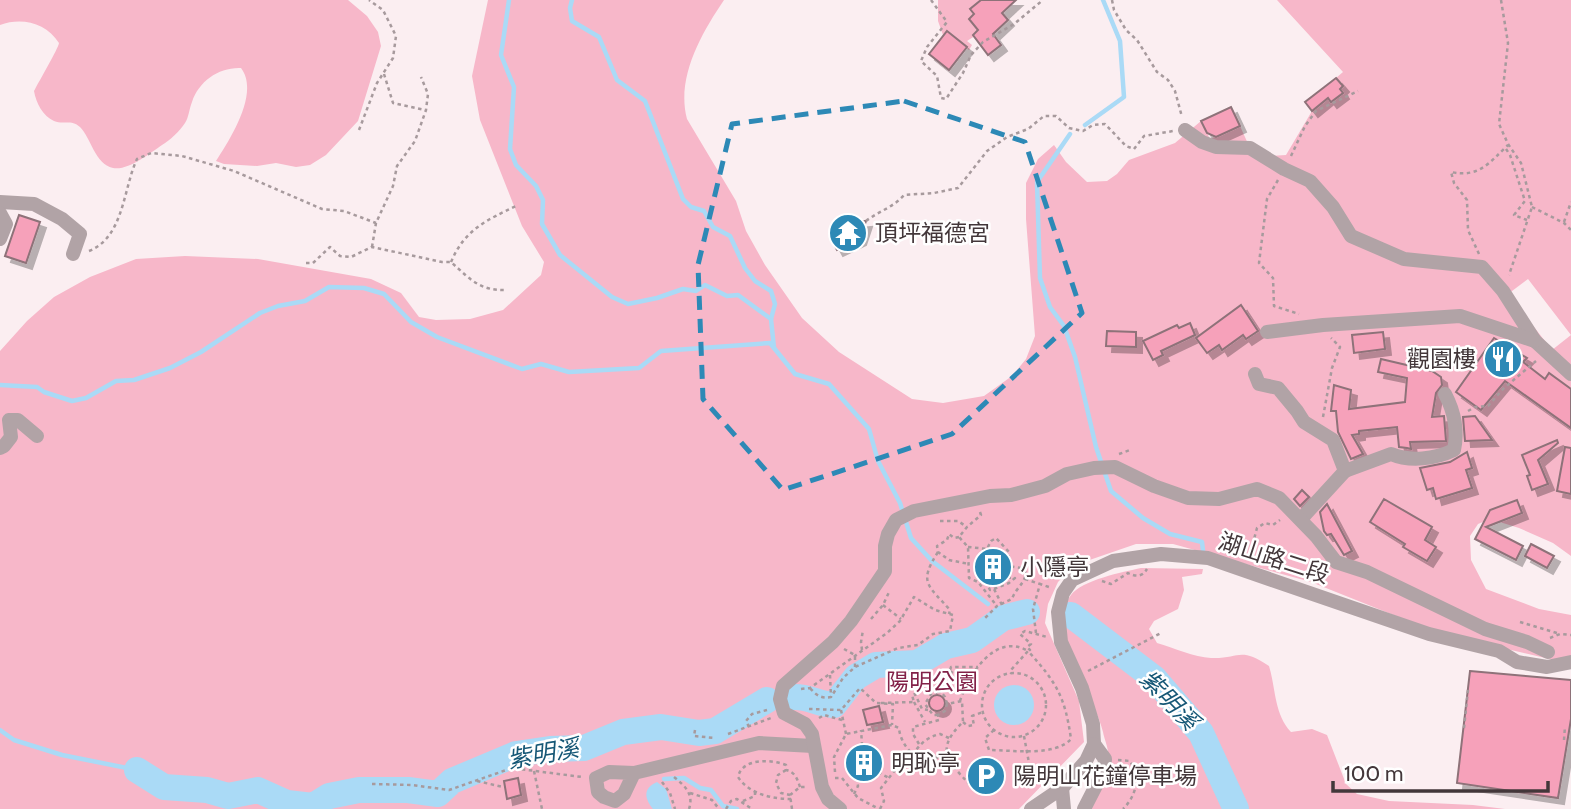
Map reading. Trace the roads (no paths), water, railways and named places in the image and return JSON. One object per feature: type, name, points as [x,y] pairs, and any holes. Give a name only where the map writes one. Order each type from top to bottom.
[{"type":"street","points":[[1185,130],[1202,142],[1216,147],[1251,148],[1284,169],[1310,181],[1334,207],[1351,236],[1404,259],[1482,267],[1503,291],[1540,346],[1571,374]]},
{"type":"street","points":[[0,202],[34,204],[62,219],[80,234],[73,254]]},
{"type":"street","points":[[0,213],[6,224],[0,239]]},
{"type":"street","points":[[1267,332],[1460,316],[1540,346]]},
{"type":"street","points":[[1255,374],[1259,384],[1278,388],[1304,422],[1333,440],[1345,471]]},
{"type":"street","points":[[1297,515],[1345,471],[1391,454],[1401,458],[1417,458],[1446,454],[1454,450],[1454,412],[1446,394]]},
{"type":"street","points":[[0,448],[5,446],[11,437],[9,420],[18,420],[37,436]]},
{"type":"street","points":[[840,809],[828,799],[822,788],[812,734],[805,724],[776,711],[783,686],[833,642],[851,621],[885,571],[885,546],[896,520],[914,511],[976,498],[1011,495],[1045,486],[1067,474],[1094,468],[1115,467],[1154,486],[1188,498],[1219,499],[1257,489],[1279,498],[1297,515],[1336,562],[1367,572],[1485,629],[1527,642],[1548,652]]},
{"type":"street","name":"湖山路二段","points":[[1094,744],[1094,724],[1082,688],[1061,642],[1058,612],[1063,593],[1072,580],[1113,561],[1161,554],[1208,558],[1429,634],[1499,651],[1517,662],[1547,667],[1569,662]]},
{"type":"street","name":"湖山路二段","points":[[1499,651],[1520,647],[1554,653],[1569,662]]},
{"type":"street","points":[[634,773],[624,794],[615,801],[597,792],[596,778],[609,772],[634,773],[759,743],[813,746]]},
{"type":"street","points":[[1031,809],[1062,788],[1086,761],[1094,744],[1105,759],[1104,770],[1084,809]]},
{"type":"street","points":[[1062,788],[1064,809]]},
{"type":"water","points":[[1014,685],[1028,691],[1034,705],[1028,719],[1014,725],[1000,719],[994,705],[1000,691]]},
{"type":"water","points":[[657,782],[666,789],[672,809],[653,809],[650,805],[647,790]]},
{"type":"waterway","points":[[509,0],[501,55],[514,87],[510,149],[516,165],[536,186],[543,200],[542,224],[560,255],[612,297],[628,304],[683,289],[696,291],[705,285],[727,296],[738,295],[771,319]]},
{"type":"waterway","points":[[572,0],[572,21],[599,37],[617,80],[645,101],[683,199],[691,207],[704,211],[713,227],[730,236],[745,268],[755,281],[771,291],[775,304],[771,319],[774,348]]},
{"type":"waterway","points":[[1085,125],[1124,97],[1120,41],[1103,0]]},
{"type":"waterway","points":[[1070,134],[1037,182],[1040,278],[1050,307],[1064,326],[1075,357],[1096,447],[1111,491],[1143,518],[1170,534],[1202,542],[1203,551]]},
{"type":"waterway","points":[[0,385],[37,387],[72,401],[86,398],[116,381],[134,380],[170,368],[201,352],[260,313],[278,306],[305,301],[329,287],[364,288],[384,294],[411,322],[437,337],[522,369],[541,364],[569,372],[639,368],[661,351],[770,343],[795,374],[829,384],[869,429],[878,461],[900,503],[911,538],[932,561],[988,604]]},
{"type":"waterway","name":"紫明溪","points":[[793,697],[834,705],[856,677],[876,665],[917,663],[946,646],[972,640],[1003,618],[1027,612]]},
{"type":"waterway","name":"紫明溪","points":[[1000,615],[1003,618]]},
{"type":"waterway","name":"紫明溪","points":[[1071,615],[1154,678],[1201,733],[1236,809]]},
{"type":"waterway","name":"紫明溪","points":[[137,770],[164,787],[207,790],[228,796],[258,790],[287,803],[313,806],[329,796],[359,790],[408,790],[438,794],[452,781],[516,754],[584,748],[623,732],[661,727],[699,733],[715,731],[767,700]]},
{"type":"waterway","name":"紫明溪","points":[[0,730],[14,740],[62,755],[137,770]]},
{"type":"waterway","points":[[664,779],[684,778],[700,788],[711,790],[723,806],[737,809]]},
{"type":"place","name":"頂坪福德宮","points":[[848,233]]},
{"type":"place","name":"觀園樓","points":[[1503,359]]},
{"type":"place","name":"小隱亭","points":[[993,567]]},
{"type":"place","name":"明恥亭","points":[[864,763]]},
{"type":"place","name":"陽明山花鐘停車場","points":[[986,776]]},
{"type":"park label","name":"陽明公園","points":[[932,682]]}]
